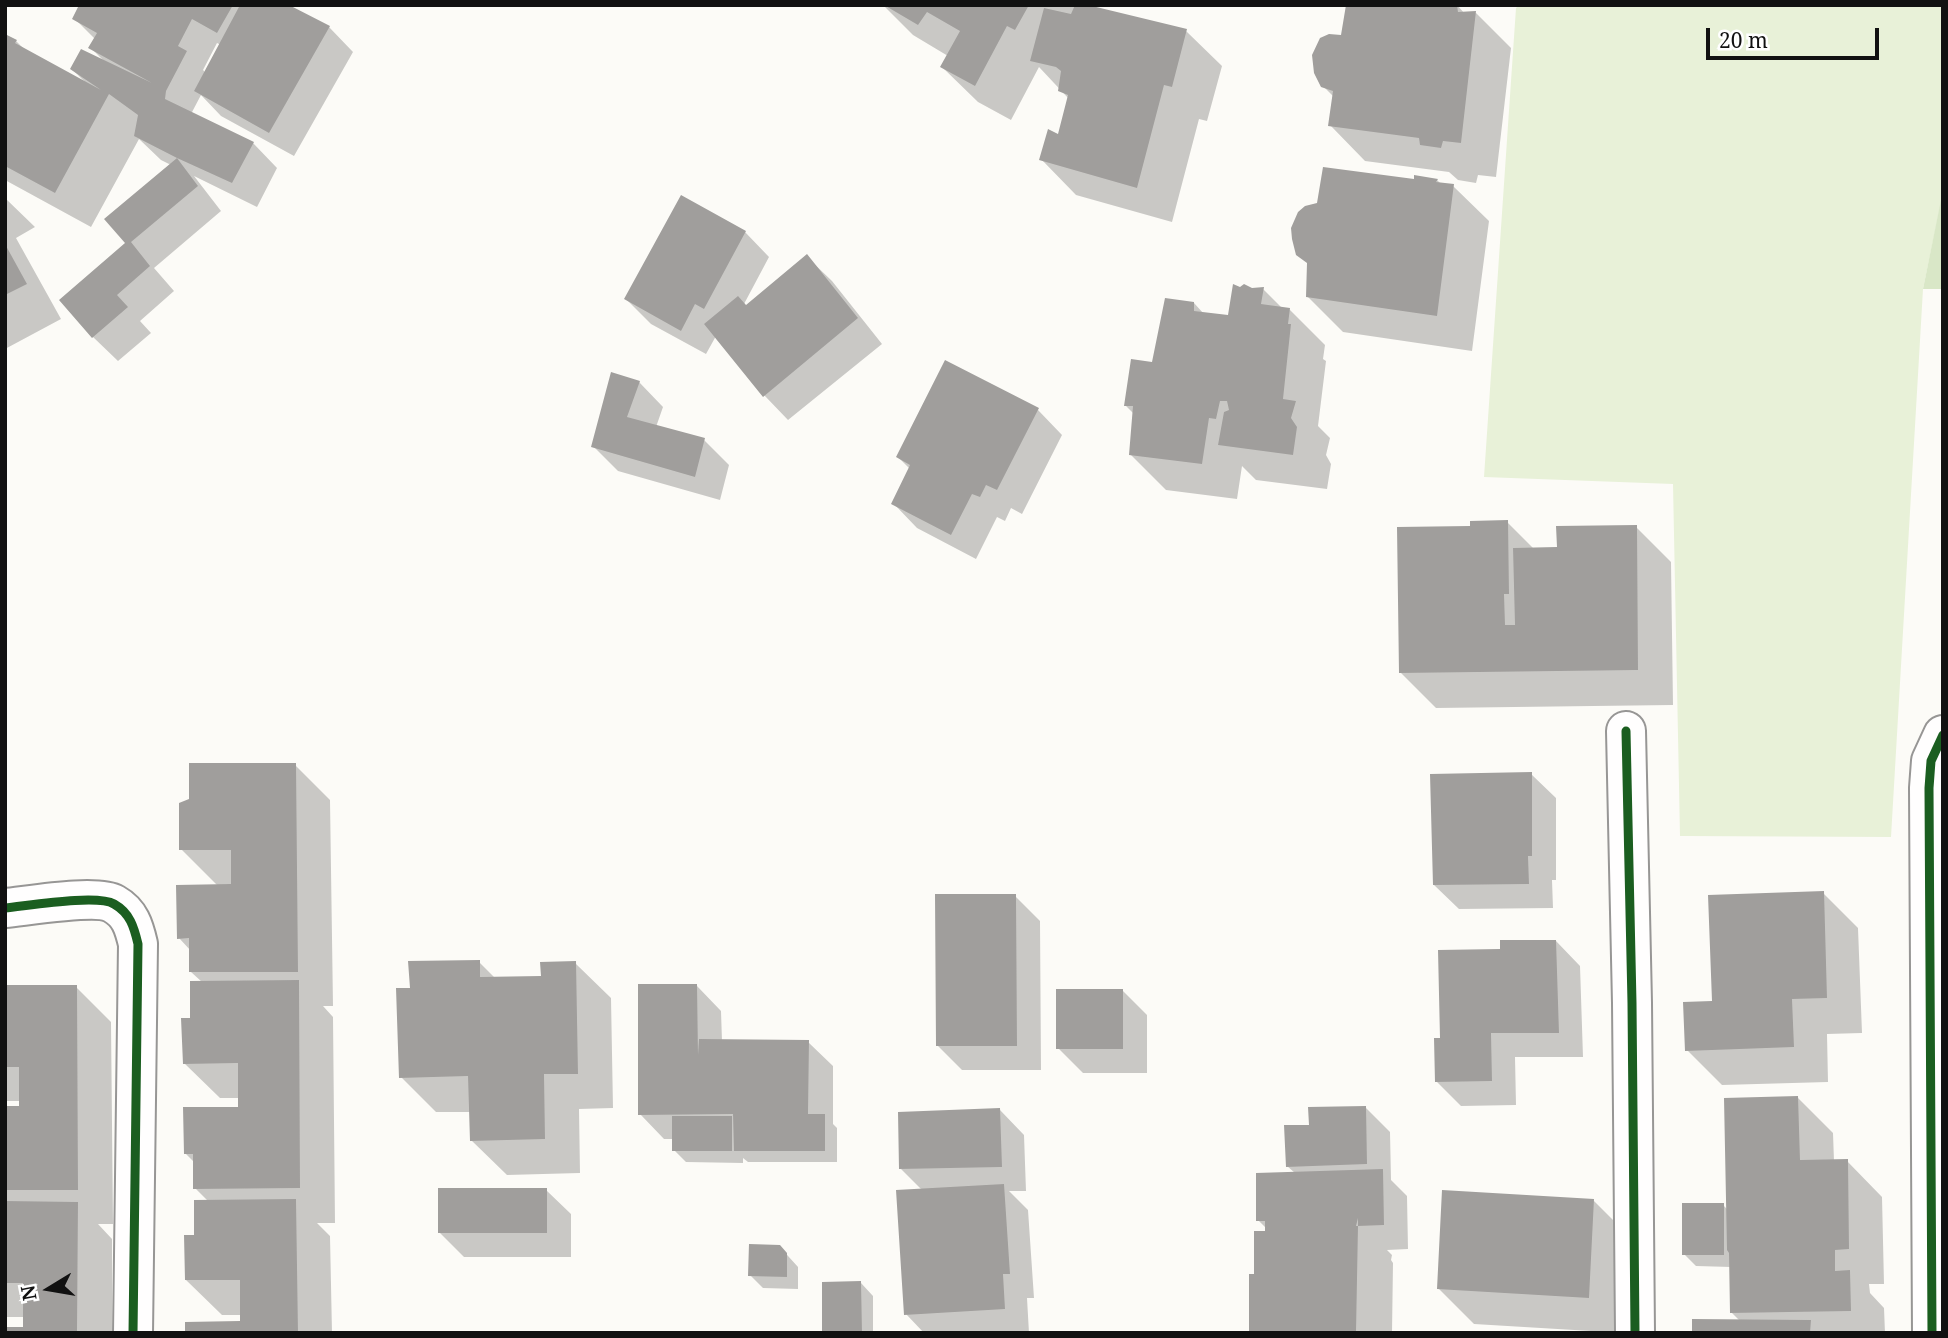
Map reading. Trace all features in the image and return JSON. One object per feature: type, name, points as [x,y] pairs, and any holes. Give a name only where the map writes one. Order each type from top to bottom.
[{"type":"street","points":[[1626,731],[1635,1333]]},
{"type":"street","points":[[1932,1333],[1928,788],[1931,761],[1943,735]]},
{"type":"street","points":[[5,908],[91,900],[111,902],[125,912],[133,924],[138,944],[134,1333]]},
{"type":"green space","points":[[1519,5],[1943,5],[1943,193],[1923,289],[1891,837],[1680,836],[1673,484],[1484,477],[1516,8]]},
{"type":"green space","points":[[1943,193],[1943,289],[1923,289],[1942,195]]},
{"type":"building","points":[[79,5],[233,5],[217,33],[192,19],[178,46],[187,51],[166,91],[165,99],[254,142],[232,183],[134,136],[138,115],[109,94],[55,193],[5,166],[5,34],[17,40],[15,43],[101,90],[70,69],[81,49],[152,83],[88,48],[97,33],[72,19]]},
{"type":"building","points":[[240,5],[289,5],[330,26],[269,133],[194,91]]},
{"type":"building","points":[[884,5],[1029,5],[1015,30],[1007,26],[975,86],[940,67],[960,31],[927,12],[918,25]]},
{"type":"building","points":[[1075,5],[1088,5],[1187,29],[1172,87],[1164,85],[1137,188],[1039,160],[1048,129],[1058,134],[1068,95],[1058,91],[1061,71],[1056,67],[1030,61],[1044,8],[1071,14]]},
{"type":"building","points":[[1346,5],[1457,5],[1458,12],[1476,11],[1461,143],[1443,141],[1441,148],[1420,145],[1419,138],[1328,126],[1333,91],[1321,87],[1314,73],[1312,55],[1320,38],[1329,34],[1341,35]]},
{"type":"building","points":[[177,158],[198,186],[131,242],[150,266],[117,295],[128,307],[92,338],[59,300],[125,243],[104,219]]},
{"type":"building","points":[[1323,167],[1414,179],[1414,175],[1454,184],[1437,316],[1306,297],[1307,263],[1296,255],[1291,228],[1298,212],[1305,206],[1317,203]]},
{"type":"building","points":[[681,195],[746,231],[704,309],[695,304],[681,331],[624,299]]},
{"type":"building","points":[[5,244],[27,284],[5,295]]},
{"type":"building","points":[[807,254],[858,318],[763,397],[704,324],[738,296],[746,305]]},
{"type":"building","points":[[1233,284],[1240,287],[1244,284],[1252,288],[1264,287],[1261,304],[1290,308],[1288,324],[1291,324],[1283,399],[1296,401],[1291,418],[1297,427],[1293,455],[1218,445],[1224,412],[1229,410],[1227,401],[1220,401],[1216,419],[1209,418],[1202,464],[1129,455],[1133,406],[1124,406],[1131,359],[1152,362],[1165,298],[1194,302],[1194,311],[1228,315]]},
{"type":"building","points":[[945,360],[1039,408],[997,490],[986,485],[980,497],[972,494],[951,535],[891,504],[910,465],[896,457]]},
{"type":"building","points":[[611,372],[640,381],[627,417],[705,438],[695,477],[591,447]]},
{"type":"building","points":[[1508,520],[1509,594],[1504,594],[1505,625],[1515,625],[1513,548],[1557,547],[1556,526],[1637,525],[1638,670],[1399,673],[1397,527],[1470,526],[1470,521]]},
{"type":"building","points":[[189,763],[296,763],[298,972],[189,972],[189,938],[177,939],[176,885],[231,884],[231,850],[179,850],[179,803],[189,799]]},
{"type":"building","points":[[1532,772],[1532,856],[1528,856],[1529,884],[1433,885],[1430,774]]},
{"type":"building","points":[[1824,891],[1827,998],[1792,999],[1794,1047],[1685,1051],[1683,1002],[1712,1001],[1708,895]]},
{"type":"building","points":[[935,894],[1016,894],[1017,1046],[936,1046]]},
{"type":"building","points":[[1500,940],[1556,940],[1559,1033],[1491,1033],[1492,1081],[1435,1082],[1434,1038],[1440,1038],[1438,950],[1500,949]]},
{"type":"building","points":[[480,960],[480,977],[541,976],[540,962],[576,961],[578,1074],[544,1074],[545,1139],[470,1141],[468,1076],[399,1078],[396,988],[410,988],[408,961]]},
{"type":"building","points":[[299,980],[300,1188],[193,1189],[193,1154],[184,1154],[183,1107],[238,1107],[238,1063],[183,1064],[181,1018],[190,1018],[190,981]]},
{"type":"building","points":[[638,984],[697,984],[698,1055],[699,1039],[809,1040],[808,1114],[825,1114],[825,1151],[734,1151],[733,1114],[638,1115]]},
{"type":"building","points":[[5,985],[77,985],[78,1190],[5,1190],[5,1106],[19,1106],[19,1067],[5,1067]]},
{"type":"building","points":[[1056,989],[1123,989],[1123,1049],[1056,1049]]},
{"type":"building","points":[[1798,1096],[1800,1160],[1848,1159],[1849,1249],[1835,1250],[1835,1271],[1850,1270],[1851,1311],[1730,1313],[1724,1098]]},
{"type":"building","points":[[1366,1106],[1367,1164],[1286,1167],[1284,1125],[1309,1125],[1308,1107]]},
{"type":"building","points":[[1000,1108],[1002,1167],[899,1169],[898,1112]]},
{"type":"building","points":[[672,1116],[732,1116],[732,1151],[672,1151]]},
{"type":"building","points":[[1383,1169],[1384,1225],[1358,1226],[1356,1333],[1249,1333],[1249,1274],[1254,1274],[1254,1231],[1265,1231],[1265,1221],[1256,1221],[1256,1173]]},
{"type":"building","points":[[1004,1184],[1010,1274],[1003,1274],[1005,1309],[904,1315],[896,1190]]},
{"type":"building","points":[[438,1188],[547,1188],[547,1233],[438,1233]]},
{"type":"building","points":[[1442,1190],[1594,1199],[1589,1298],[1437,1289]]},
{"type":"building","points":[[296,1199],[298,1333],[185,1333],[185,1322],[240,1321],[240,1280],[185,1280],[184,1235],[194,1235],[194,1200]]},
{"type":"building","points":[[5,1201],[78,1202],[77,1333],[5,1333],[5,1327],[23,1327],[23,1283],[5,1283]]},
{"type":"building","points":[[1682,1203],[1724,1203],[1724,1255],[1682,1255]]},
{"type":"building","points":[[749,1244],[780,1245],[787,1253],[787,1277],[748,1276]]},
{"type":"building","points":[[861,1281],[862,1333],[822,1333],[822,1282]]},
{"type":"building","points":[[1692,1319],[1811,1320],[1810,1333],[1692,1333]]},
{"type":"cycle path","points":[[1626,731],[1635,1333]]},
{"type":"cycle path","points":[[1932,1333],[1929,788],[1931,761],[1943,735]]},
{"type":"cycle path","points":[[5,908],[78,900],[105,901],[124,912],[135,932],[138,944],[133,1333]]}]
